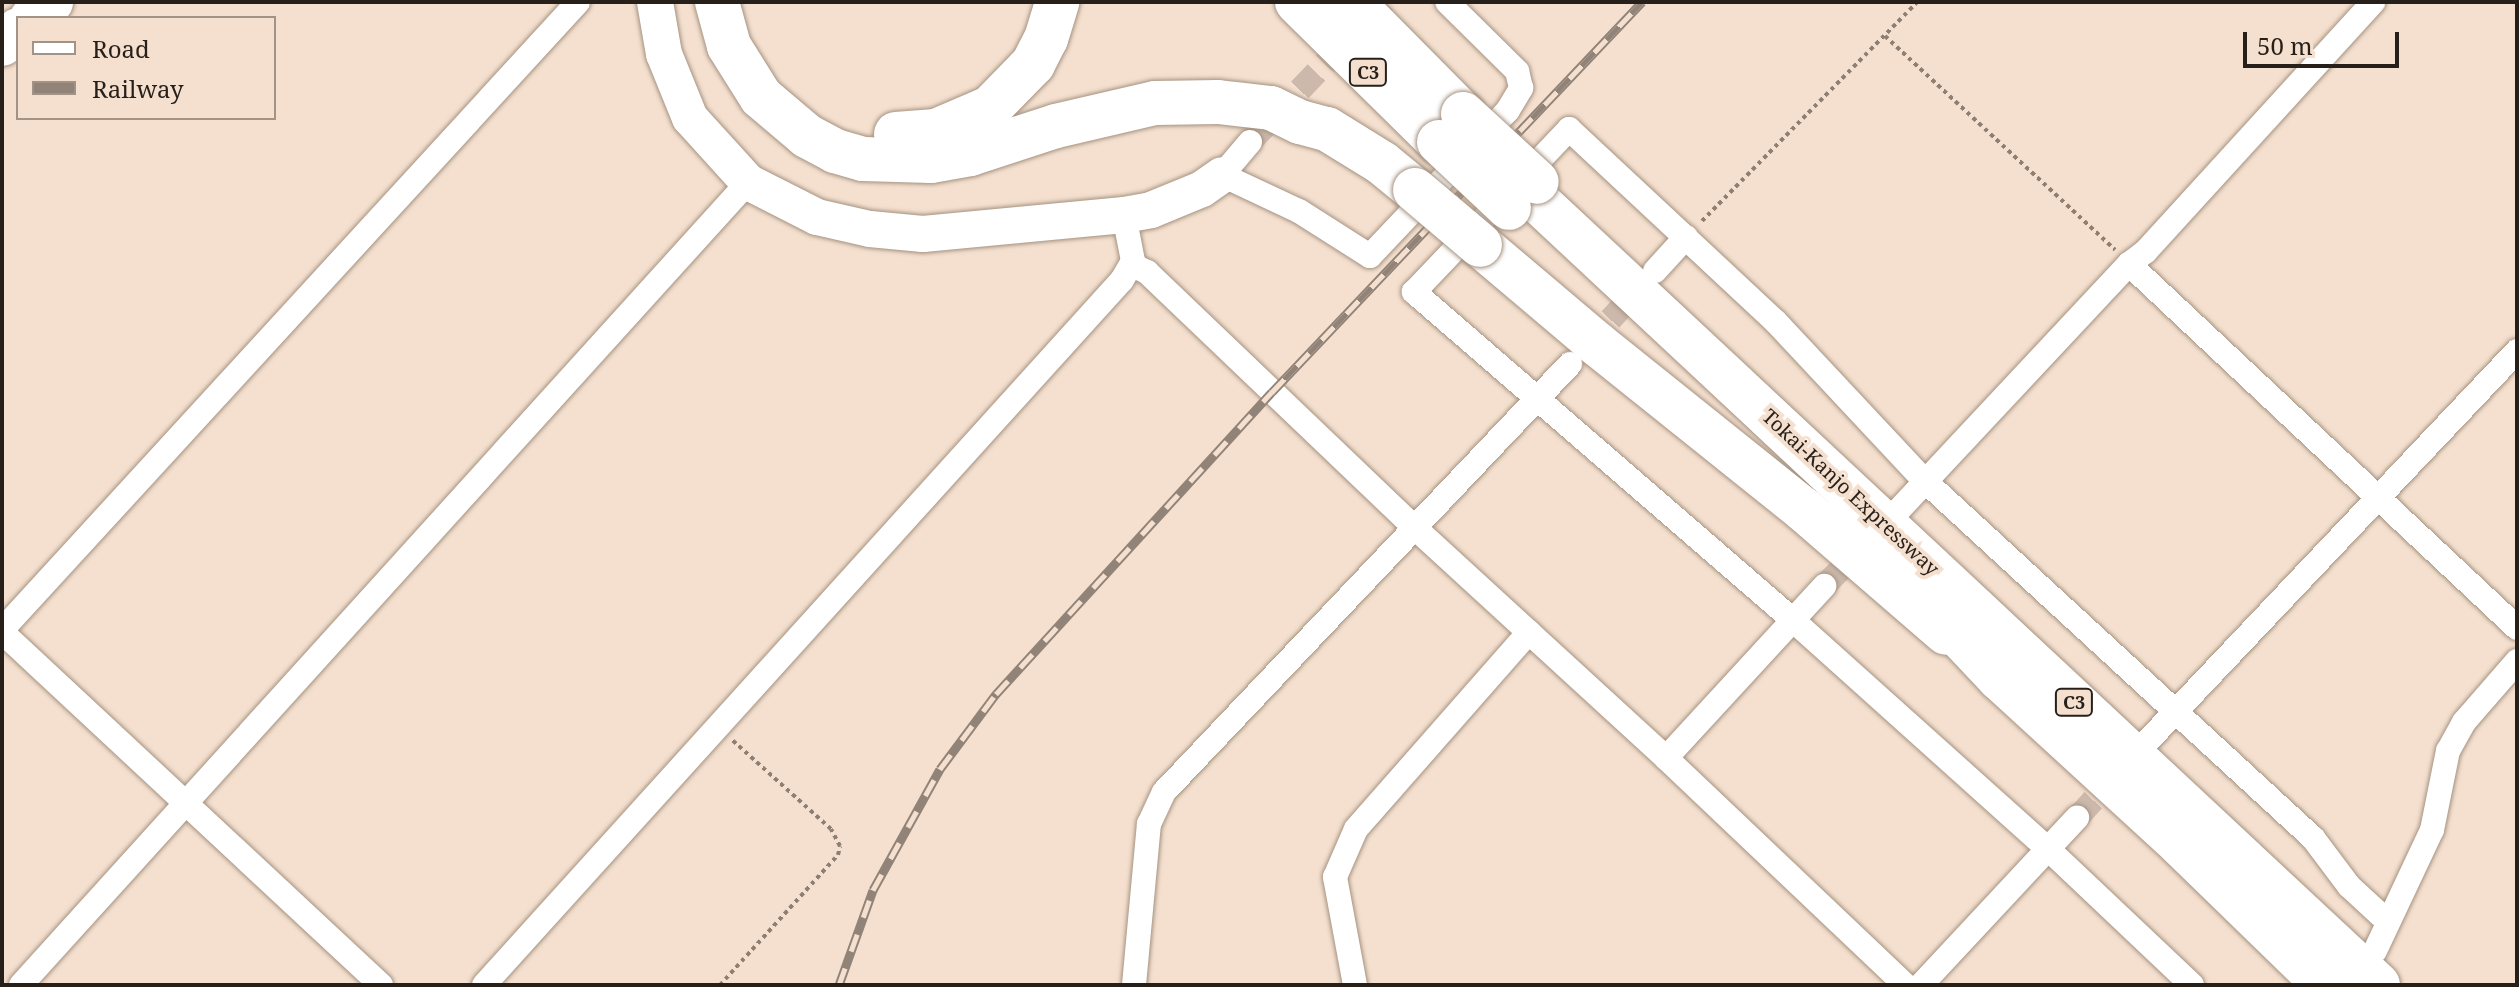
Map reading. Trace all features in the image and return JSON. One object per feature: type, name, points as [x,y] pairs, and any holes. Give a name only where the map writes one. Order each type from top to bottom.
[{"type":"highway","points":[[2,13],[14,2]]},
{"type":"highway","points":[[34,16],[51,2]]},
{"type":"highway","points":[[717,2],[729,46],[761,97],[807,136],[835,151],[863,159],[931,161],[970,154],[1056,126],[1155,103],[1218,102],[1271,108],[1300,122],[1327,129],[1382,163],[1597,344],[1803,509],[2000,679]]},
{"type":"highway","points":[[745,2],[750,27],[766,60],[791,90],[817,111],[850,128],[905,135],[936,131],[964,122],[990,108],[1014,88],[1033,64],[1046,39],[1057,2]]},
{"type":"highway","name":"Tokai-Kanjo Expressway","points":[[1297,2],[1453,128]]},
{"type":"highway","name":"Tokai-Kanjo Expressway","points":[[1320,2],[1525,195],[1773,417],[2376,968]]},
{"type":"highway","points":[[1352,2],[1453,128]]},
{"type":"highway","name":"Tokai-Kanjo Expressway","points":[[1525,195],[1676,368],[1783,459],[1908,581],[2000,679],[2181,845],[2325,985]]},
{"type":"street","points":[[381,985],[2,631],[578,2]]},
{"type":"street","points":[[655,2],[664,54],[690,118],[748,182],[817,217],[870,229],[923,234],[1124,215],[1151,210],[1202,189],[1222,175],[1250,142]]},
{"type":"street","points":[[1222,175],[1299,211],[1370,256],[1508,110],[1521,88],[1517,71],[1447,2]]},
{"type":"street","points":[[1895,514],[2129,264],[2146,251],[2373,2]]},
{"type":"street","points":[[2192,985],[2049,850],[1794,621],[1414,292],[1569,129],[1776,322],[1925,481],[2313,838],[2349,886],[2388,922]]},
{"type":"street","points":[[21,985],[748,182]]},
{"type":"street","points":[[484,985],[1122,280],[1132,265],[1124,215]]},
{"type":"street","points":[[1655,271],[1686,237]]},
{"type":"street","points":[[2129,264],[2517,628]]},
{"type":"street","points":[[1132,265],[1147,272],[1414,527],[1666,758],[1905,985]]},
{"type":"street","points":[[2143,746],[2517,351]]},
{"type":"street","points":[[1134,985],[1149,824],[1154,807],[1570,364]]},
{"type":"street","points":[[1666,758],[1824,586]]},
{"type":"street","points":[[1355,985],[1335,877],[1356,829],[1529,632]]},
{"type":"street","points":[[2376,968],[2388,922],[2432,830],[2448,751],[2464,722],[2517,661]]},
{"type":"street","points":[[1921,985],[2077,818]]},
{"type":"path","points":[[1686,237],[1917,2]]},
{"type":"path","points":[[1885,36],[2129,264]]},
{"type":"path","points":[[718,727],[831,829],[840,846],[838,855],[720,985]]},
{"type":"tunnel","points":[[1250,142],[1384,2]]},
{"type":"tunnel","points":[[1586,346],[1642,285]]},
{"type":"tunnel","points":[[1824,586],[1862,548]]},
{"type":"tunnel","points":[[2077,818],[2117,774]]},
{"type":"railway","points":[[839,985],[873,890],[940,769],[996,694],[1272,392],[1642,2]]}]
